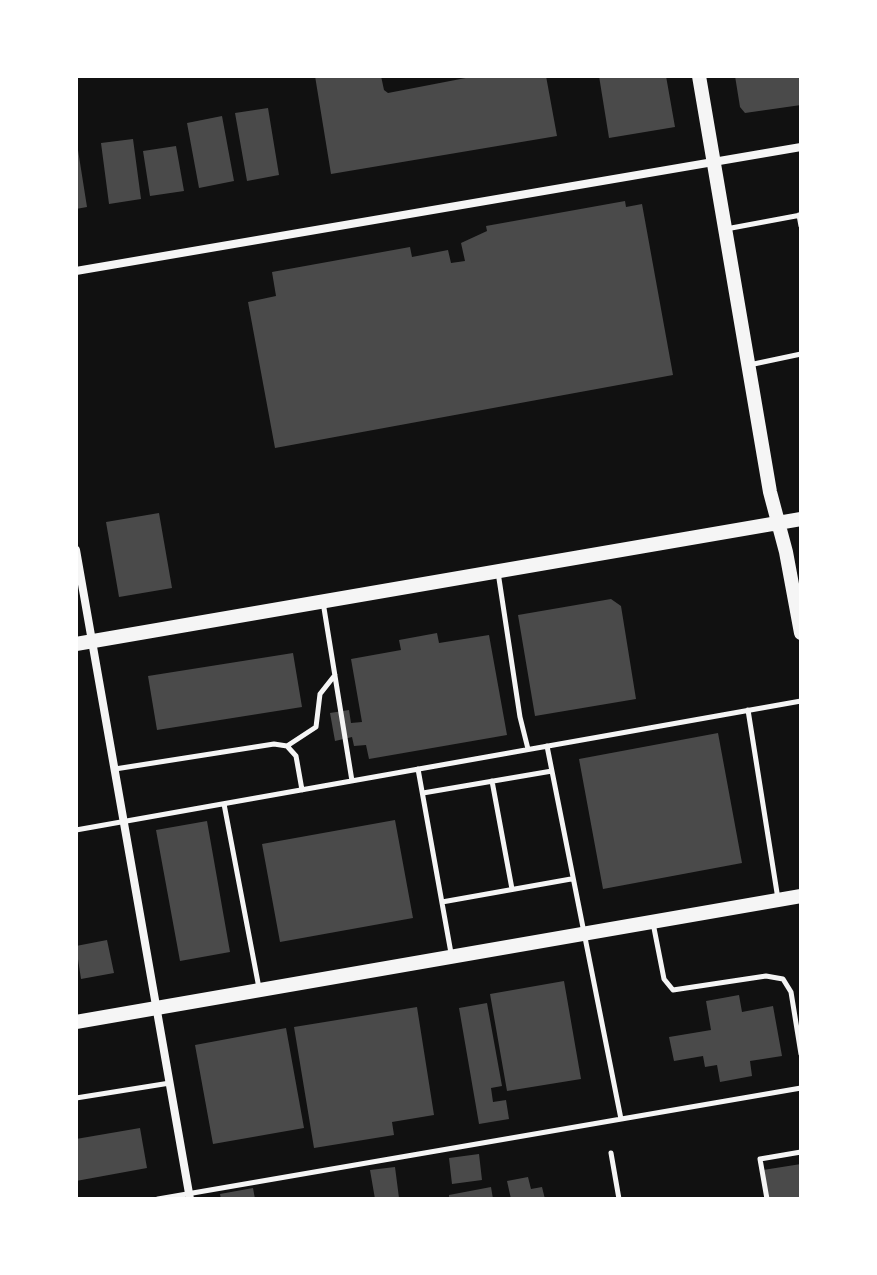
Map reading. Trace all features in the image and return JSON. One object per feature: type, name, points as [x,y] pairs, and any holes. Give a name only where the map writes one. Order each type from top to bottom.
[{"type":"main road","points":[[699,76],[749,365],[801,627]]},
{"type":"main road","points":[[76,644],[801,519]]},
{"type":"main road","points":[[76,1022],[801,896]]},
{"type":"street","points":[[76,271],[801,147]]},
{"type":"street","points":[[76,550],[190,1196]]},
{"type":"lane","points":[[725,230],[800,215],[801,226]]},
{"type":"lane","points":[[749,365],[801,354]]},
{"type":"lane","points":[[498,571],[520,717],[528,749]]},
{"type":"lane","points":[[323,601],[352,781]]},
{"type":"lane","points":[[287,746],[316,727],[320,694],[335,674]]},
{"type":"lane","points":[[76,830],[801,701]]},
{"type":"lane","points":[[748,710],[778,900]]},
{"type":"lane","points":[[115,769],[274,744],[287,746],[296,756],[302,790]]},
{"type":"lane","points":[[547,746],[582,935],[621,1119]]},
{"type":"lane","points":[[418,769],[452,957]]},
{"type":"lane","points":[[423,793],[552,771]]},
{"type":"lane","points":[[492,781],[512,889]]},
{"type":"lane","points":[[224,804],[259,991]]},
{"type":"lane","points":[[442,902],[571,879]]},
{"type":"lane","points":[[653,922],[664,979],[673,990],[766,976],[783,979],[791,992],[801,1054]]},
{"type":"lane","points":[[76,1098],[170,1083]]},
{"type":"lane","points":[[158,1199],[190,1196],[801,1088]]},
{"type":"lane","points":[[767,1199],[760,1159],[801,1152]]},
{"type":"lane","points":[[611,1153],[619,1199]]},
{"type":"building","points":[[315,76],[381,76],[384,90],[388,93],[476,76],[546,76],[557,136],[331,174]]},
{"type":"building","points":[[599,76],[666,76],[675,127],[609,138]]},
{"type":"building","points":[[735,76],[801,76],[801,105],[745,113],[740,107]]},
{"type":"building","points":[[268,108],[279,175],[247,181],[235,113]]},
{"type":"building","points":[[222,116],[234,181],[199,188],[187,123]]},
{"type":"building","points":[[133,139],[141,199],[109,204],[101,143]]},
{"type":"building","points":[[176,146],[184,191],[150,196],[143,151]]},
{"type":"building","points":[[76,151],[87,207],[76,209]]},
{"type":"building","points":[[625,201],[626,207],[642,204],[673,375],[275,448],[248,302],[276,296],[272,272],[410,247],[412,257],[448,250],[451,263],[465,261],[461,243],[487,231],[486,226]]},
{"type":"building","points":[[159,513],[172,588],[119,597],[106,522]]},
{"type":"building","points":[[611,599],[621,606],[636,699],[535,716],[518,615]]},
{"type":"building","points":[[437,633],[439,643],[489,635],[507,735],[369,759],[366,745],[354,746],[352,737],[335,741],[330,713],[349,710],[351,723],[362,722],[351,659],[401,650],[399,640]]},
{"type":"building","points":[[293,653],[302,707],[157,730],[148,676]]},
{"type":"building","points":[[718,733],[742,863],[603,889],[579,759]]},
{"type":"building","points":[[395,820],[413,918],[280,942],[262,844]]},
{"type":"building","points":[[207,821],[230,952],[180,961],[156,830]]},
{"type":"building","points":[[107,940],[114,973],[81,979],[76,946]]},
{"type":"building","points":[[564,981],[581,1079],[507,1091],[490,994]]},
{"type":"building","points":[[739,995],[742,1012],[773,1006],[782,1056],[750,1061],[752,1076],[720,1082],[717,1065],[705,1067],[703,1056],[674,1061],[669,1037],[711,1030],[706,1001]]},
{"type":"building","points":[[487,1003],[502,1086],[491,1088],[493,1102],[506,1100],[509,1119],[479,1124],[459,1008]]},
{"type":"building","points":[[417,1007],[434,1115],[392,1122],[394,1135],[314,1148],[294,1027]]},
{"type":"building","points":[[286,1028],[304,1128],[213,1144],[195,1045]]},
{"type":"building","points":[[140,1128],[147,1168],[76,1181],[76,1139]]},
{"type":"building","points":[[479,1154],[482,1180],[452,1184],[449,1158]]},
{"type":"building","points":[[801,1164],[801,1199],[768,1199],[763,1170]]},
{"type":"building","points":[[395,1167],[399,1198],[375,1199],[370,1170]]},
{"type":"building","points":[[528,1177],[531,1189],[542,1187],[545,1199],[511,1199],[507,1181]]},
{"type":"building","points":[[491,1187],[493,1199],[449,1199],[449,1195]]},
{"type":"building","points":[[253,1188],[255,1199],[221,1199],[220,1194]]}]
